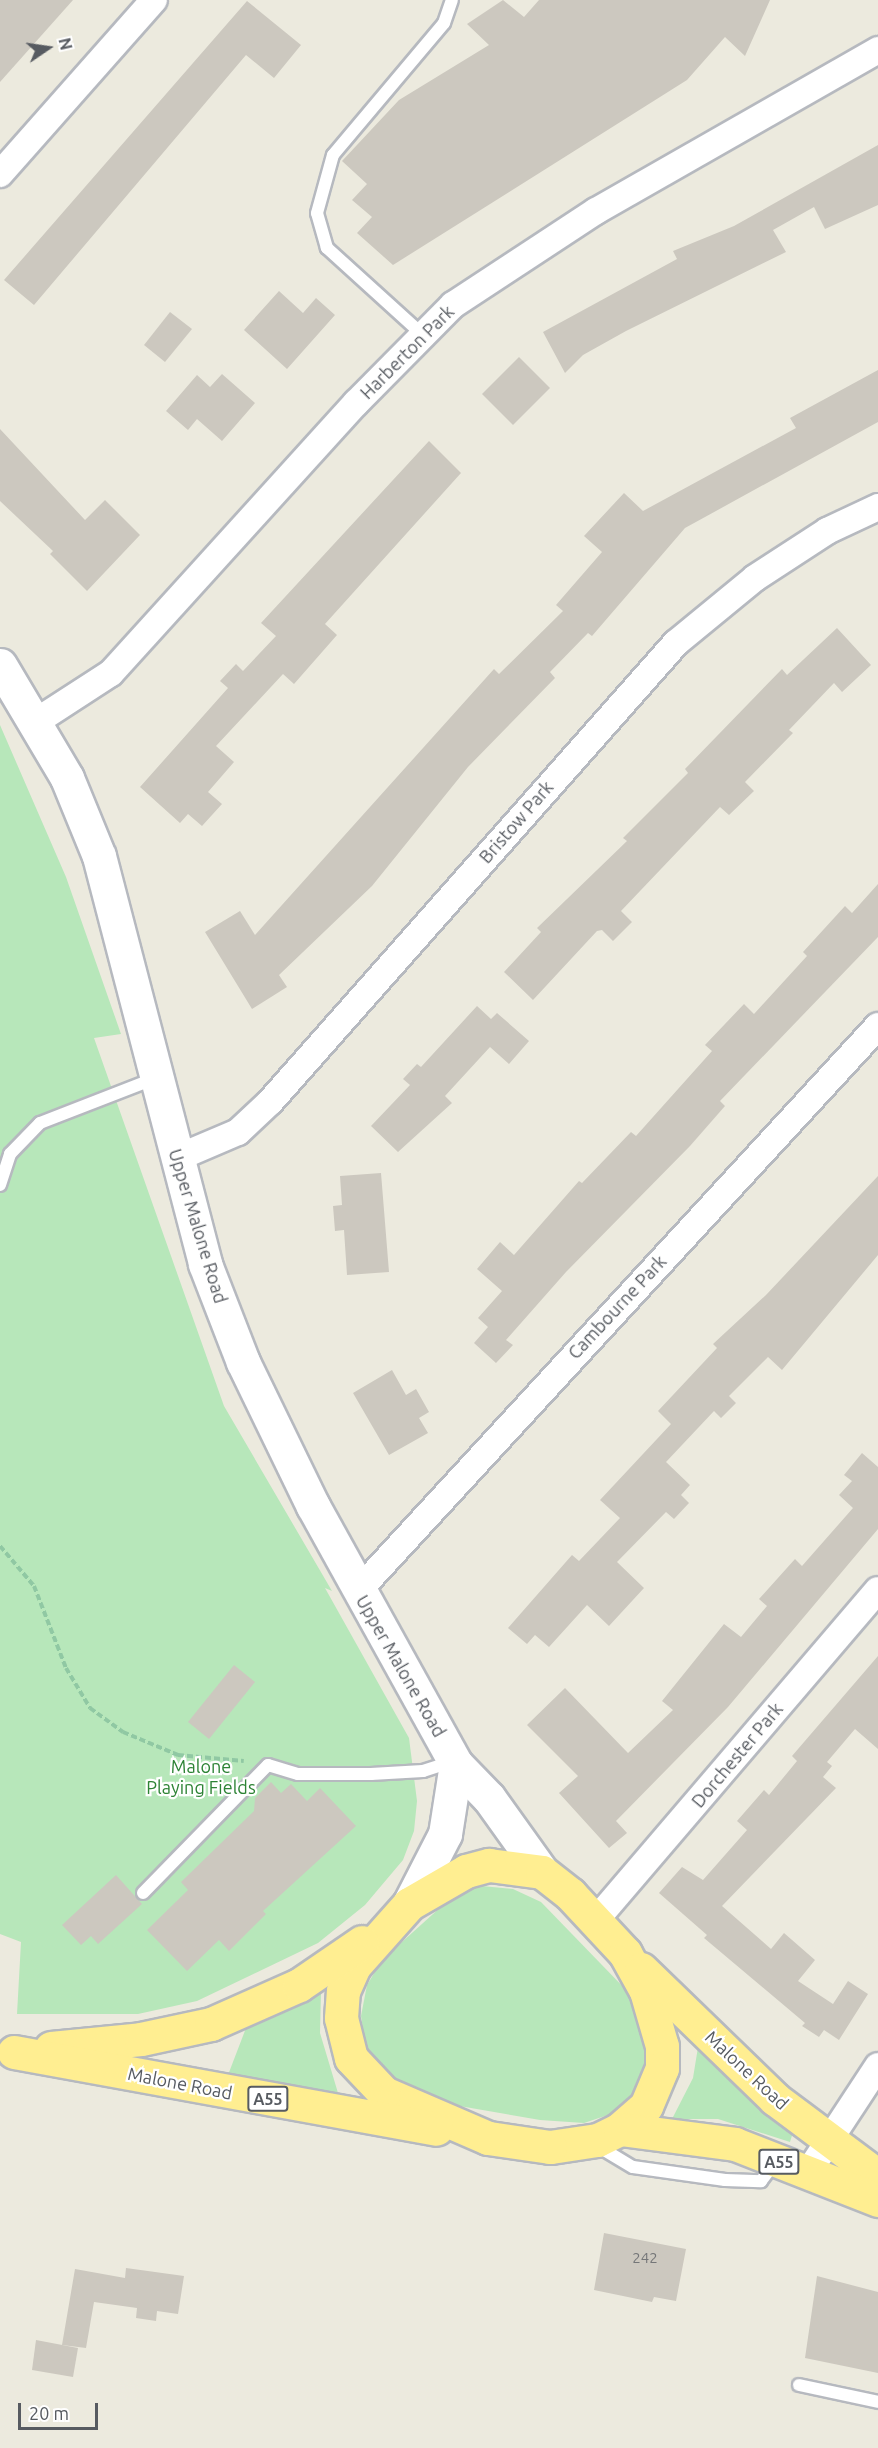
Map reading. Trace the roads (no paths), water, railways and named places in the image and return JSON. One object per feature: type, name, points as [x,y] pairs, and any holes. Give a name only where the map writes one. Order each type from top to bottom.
[{"type":"highway","name":"A55","points":[[610,2138],[646,2106],[662,2068],[657,2021],[625,1953],[595,1921],[542,1872],[489,1865],[458,1875],[401,1911],[354,1966],[343,1991],[341,2018],[351,2058],[384,2093],[488,2138],[550,2147],[610,2138],[707,2137],[777,2160],[807,2174],[878,2200]]},
{"type":"highway","name":"Malone Road","points":[[7,2052],[141,2039],[211,2024],[327,1969],[401,1911]]},
{"type":"highway","name":"Malone Road","points":[[625,1953],[775,2099],[878,2176]]},
{"type":"highway","name":"Malone Road","points":[[7,2052],[488,2138]]},
{"type":"main road","name":"Upper Malone Road","points":[[0,664],[37,721],[99,856],[205,1264],[243,1362],[358,1591],[455,1762],[489,1798],[542,1872]]},
{"type":"main road","points":[[401,1911],[445,1834],[455,1762]]},
{"type":"street","points":[[0,174],[154,0]]},
{"type":"street","name":"Harberton Park","points":[[37,721],[111,673],[453,305],[596,211],[878,50]]},
{"type":"street","name":"Bristow Park","points":[[177,1158],[238,1132],[270,1102],[676,643],[755,578],[827,531],[878,507]]},
{"type":"street","name":"Cambourne Park","points":[[358,1591],[878,1026]]},
{"type":"street","name":"Dorchester Park","points":[[595,1921],[878,1590]]},
{"type":"street","points":[[807,2174],[878,2066]]},
{"type":"lane","points":[[423,335],[327,248],[317,213],[333,155],[444,23],[452,0]]},
{"type":"lane","points":[[0,1185],[10,1154],[40,1123],[157,1078]]},
{"type":"lane","points":[[143,1893],[268,1766],[298,1774],[371,1774],[423,1771],[455,1762]]},
{"type":"lane","points":[[610,2138],[633,2167],[725,2180],[761,2181],[777,2160]]},
{"type":"lane","points":[[799,2385],[878,2402]]},
{"type":"park label","name":"Malone Playing Fields","points":[[201,1777]]}]
